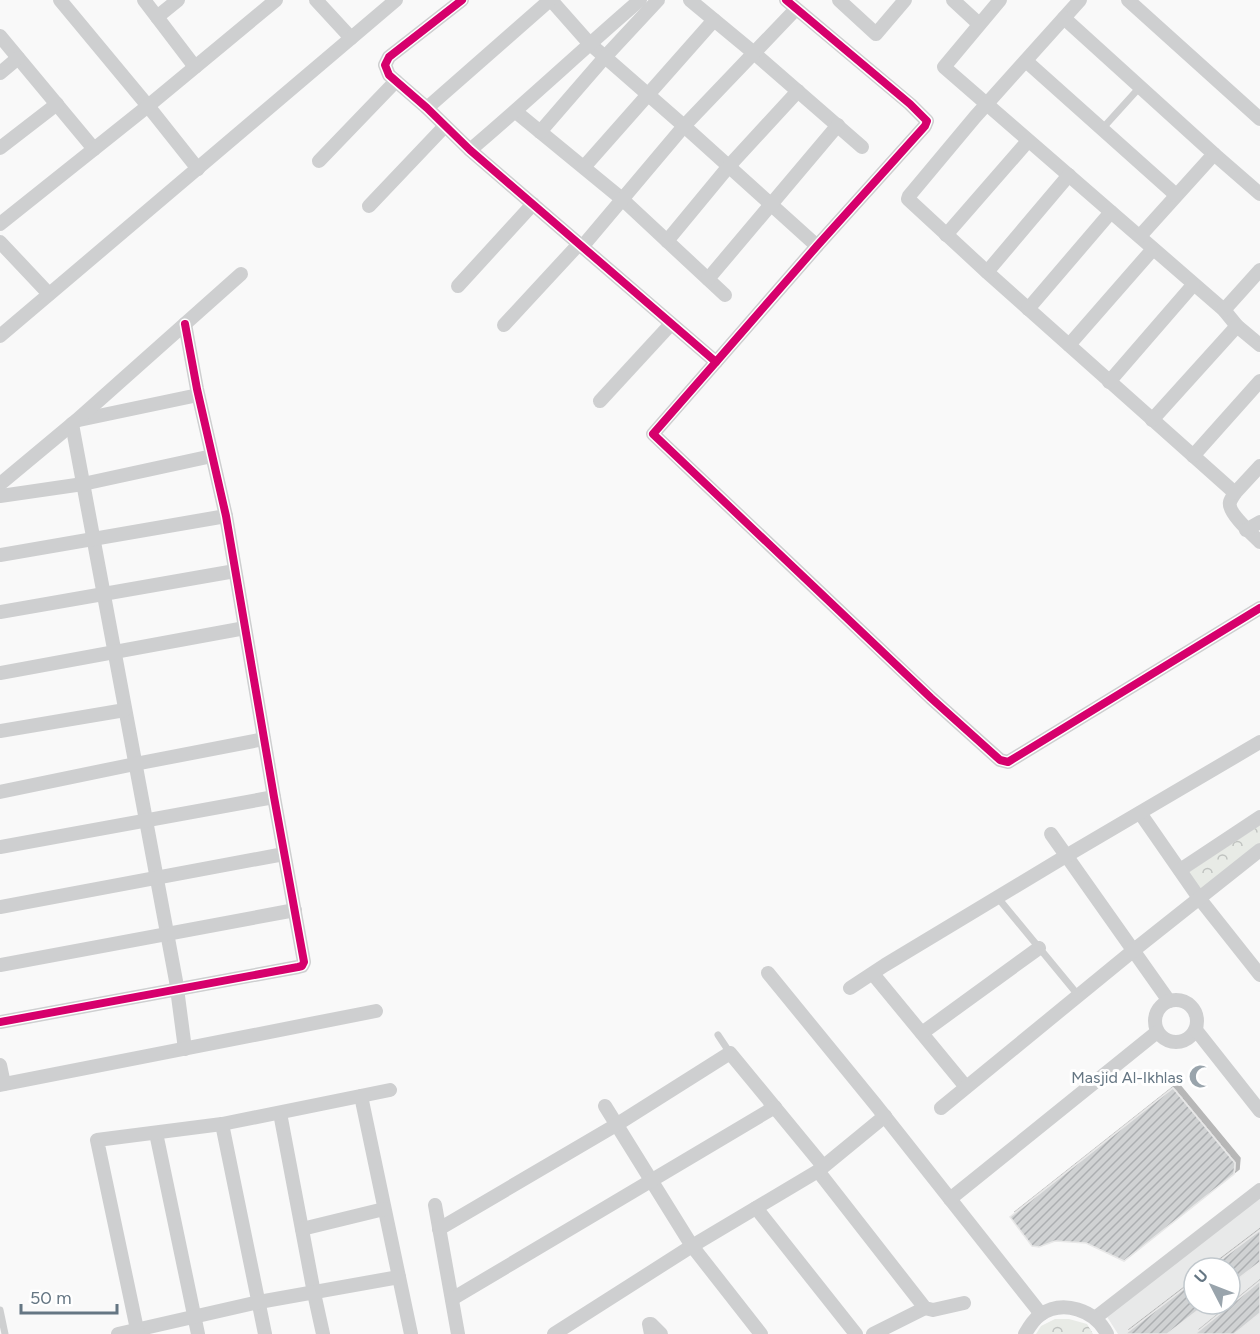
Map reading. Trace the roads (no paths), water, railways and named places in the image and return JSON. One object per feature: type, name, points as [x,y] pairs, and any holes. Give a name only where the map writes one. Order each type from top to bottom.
[{"type":"street","points":[[60,0],[198,169]]},
{"type":"street","points":[[144,0],[195,67]]},
{"type":"street","points":[[157,17],[178,0]]},
{"type":"street","points":[[0,224],[276,0]]},
{"type":"street","points":[[316,0],[351,38]]},
{"type":"street","points":[[0,336],[396,0]]},
{"type":"street","points":[[462,0],[389,57],[385,65],[389,75],[470,150],[716,362]]},
{"type":"street","points":[[427,108],[551,0],[589,43],[817,246]]},
{"type":"street","points":[[470,150],[516,112],[589,43],[640,0]]},
{"type":"street","points":[[540,132],[658,0]]},
{"type":"street","points":[[690,0],[862,147]]},
{"type":"street","points":[[839,0],[876,34],[905,0]]},
{"type":"street","points":[[953,0],[979,24]]},
{"type":"street","points":[[1000,0],[944,67],[1224,310],[1237,326],[1260,345]]},
{"type":"street","points":[[1080,0],[987,104],[909,196],[909,201],[1235,493]]},
{"type":"street","points":[[1128,0],[1260,118]]},
{"type":"street","points":[[504,325],[622,199],[684,126],[754,53],[791,4],[910,104],[927,121],[653,434],[931,698],[1000,760],[1008,762],[1260,608]]},
{"type":"street","points":[[1064,18],[1260,194]]},
{"type":"street","points":[[584,167],[714,20]]},
{"type":"street","points":[[0,36],[94,149]]},
{"type":"street","points":[[0,73],[18,58]]},
{"type":"street","points":[[1026,61],[1176,195]]},
{"type":"street","points":[[319,161],[396,81]]},
{"type":"street","points":[[667,241],[729,166],[798,91]]},
{"type":"street","points":[[0,148],[57,104]]},
{"type":"street","points":[[516,112],[622,199],[725,295]]},
{"type":"street","points":[[708,279],[838,125]]},
{"type":"street","points":[[369,206],[445,126]]},
{"type":"street","points":[[946,235],[1028,141]]},
{"type":"street","points":[[1140,237],[1214,154]]},
{"type":"street","points":[[987,272],[1069,175]]},
{"type":"street","points":[[458,286],[533,204]]},
{"type":"street","points":[[1028,309],[1111,212]]},
{"type":"street","points":[[0,242],[49,294]]},
{"type":"street","points":[[1069,345],[1153,249]]},
{"type":"street","points":[[1224,310],[1260,270]]},
{"type":"street","points":[[0,484],[75,422],[241,274]]},
{"type":"street","points":[[1109,382],[1193,285]]},
{"type":"street","points":[[0,1022],[302,966],[304,962],[226,516],[198,395],[185,324]]},
{"type":"street","points":[[600,401],[671,324]]},
{"type":"street","points":[[1152,420],[1237,326]]},
{"type":"street","points":[[1193,456],[1260,381]]},
{"type":"street","points":[[75,422],[198,395]]},
{"type":"street","points":[[75,422],[83,484],[177,989],[185,1049]]},
{"type":"street","points":[[0,496],[83,484],[212,456]]},
{"type":"street","points":[[1260,466],[1235,493],[1230,502],[1230,507],[1246,530],[1260,542]]},
{"type":"street","points":[[0,555],[226,516]]},
{"type":"street","points":[[1246,530],[1260,522]]},
{"type":"street","points":[[0,612],[235,571]]},
{"type":"street","points":[[0,673],[245,628]]},
{"type":"street","points":[[0,731],[125,710]]},
{"type":"street","points":[[0,792],[264,739]]},
{"type":"street","points":[[850,988],[1066,856],[1260,742]]},
{"type":"street","points":[[0,847],[274,797]]},
{"type":"street","points":[[1140,813],[1199,898],[1260,975]]},
{"type":"street","points":[[1180,870],[1260,818]]},
{"type":"street","points":[[1051,834],[1169,1001]]},
{"type":"street","points":[[941,1108],[1078,995],[1259,852]]},
{"type":"street","points":[[0,907],[284,854]]},
{"type":"street","points":[[0,965],[295,910]]},
{"type":"street","points":[[922,1034],[1039,948]]},
{"type":"street","points":[[768,973],[885,1116],[1041,1314]]},
{"type":"street","points":[[873,974],[966,1087]]},
{"type":"street","points":[[1176,999],[1183,1001],[1195,1009],[1198,1023],[1196,1030],[1186,1040],[1173,1043],[1157,1032],[1155,1017],[1162,1005],[1169,1001],[1176,999]]},
{"type":"street","points":[[0,1065],[2,1085],[376,1011]]},
{"type":"street","points":[[1196,1030],[1260,1111]]},
{"type":"street","points":[[950,1199],[1157,1032]]},
{"type":"street","points":[[440,1229],[616,1125],[730,1053],[775,1107],[926,1308],[933,1310],[964,1303]]},
{"type":"street","points":[[138,1332],[97,1140],[222,1124],[390,1090]]},
{"type":"street","points":[[361,1096],[411,1334]]},
{"type":"street","points":[[605,1106],[693,1246],[761,1334]]},
{"type":"street","points":[[452,1299],[775,1107]]},
{"type":"street","points":[[280,1113],[323,1334]]},
{"type":"street","points":[[559,1332],[820,1168],[885,1116]]},
{"type":"street","points":[[222,1124],[265,1334]]},
{"type":"street","points":[[156,1133],[198,1334]]},
{"type":"street","points":[[1095,1318],[1260,1190]]},
{"type":"street","points":[[435,1205],[458,1334]]},
{"type":"street","points":[[756,1208],[856,1334]]},
{"type":"street","points":[[302,1229],[384,1209]]},
{"type":"street","points":[[118,1334],[138,1332],[194,1316],[259,1302],[399,1277]]},
{"type":"street","points":[[873,1334],[926,1308]]},
{"type":"street","points":[[1025,1334],[1041,1314],[1055,1309],[1069,1308],[1083,1311],[1095,1318],[1107,1334]]},
{"type":"street","points":[[651,1334],[649,1324],[661,1334]]},
{"type":"lane","points":[[1102,129],[1140,87]]},
{"type":"lane","points":[[998,898],[1078,995]]},
{"type":"lane","points":[[718,1035],[730,1053]]},
{"type":"lane","points":[[0,1310],[5,1334]]},
{"type":"place","name":"Masjid Al-Ikhlas","points":[[1201,1077]]}]
